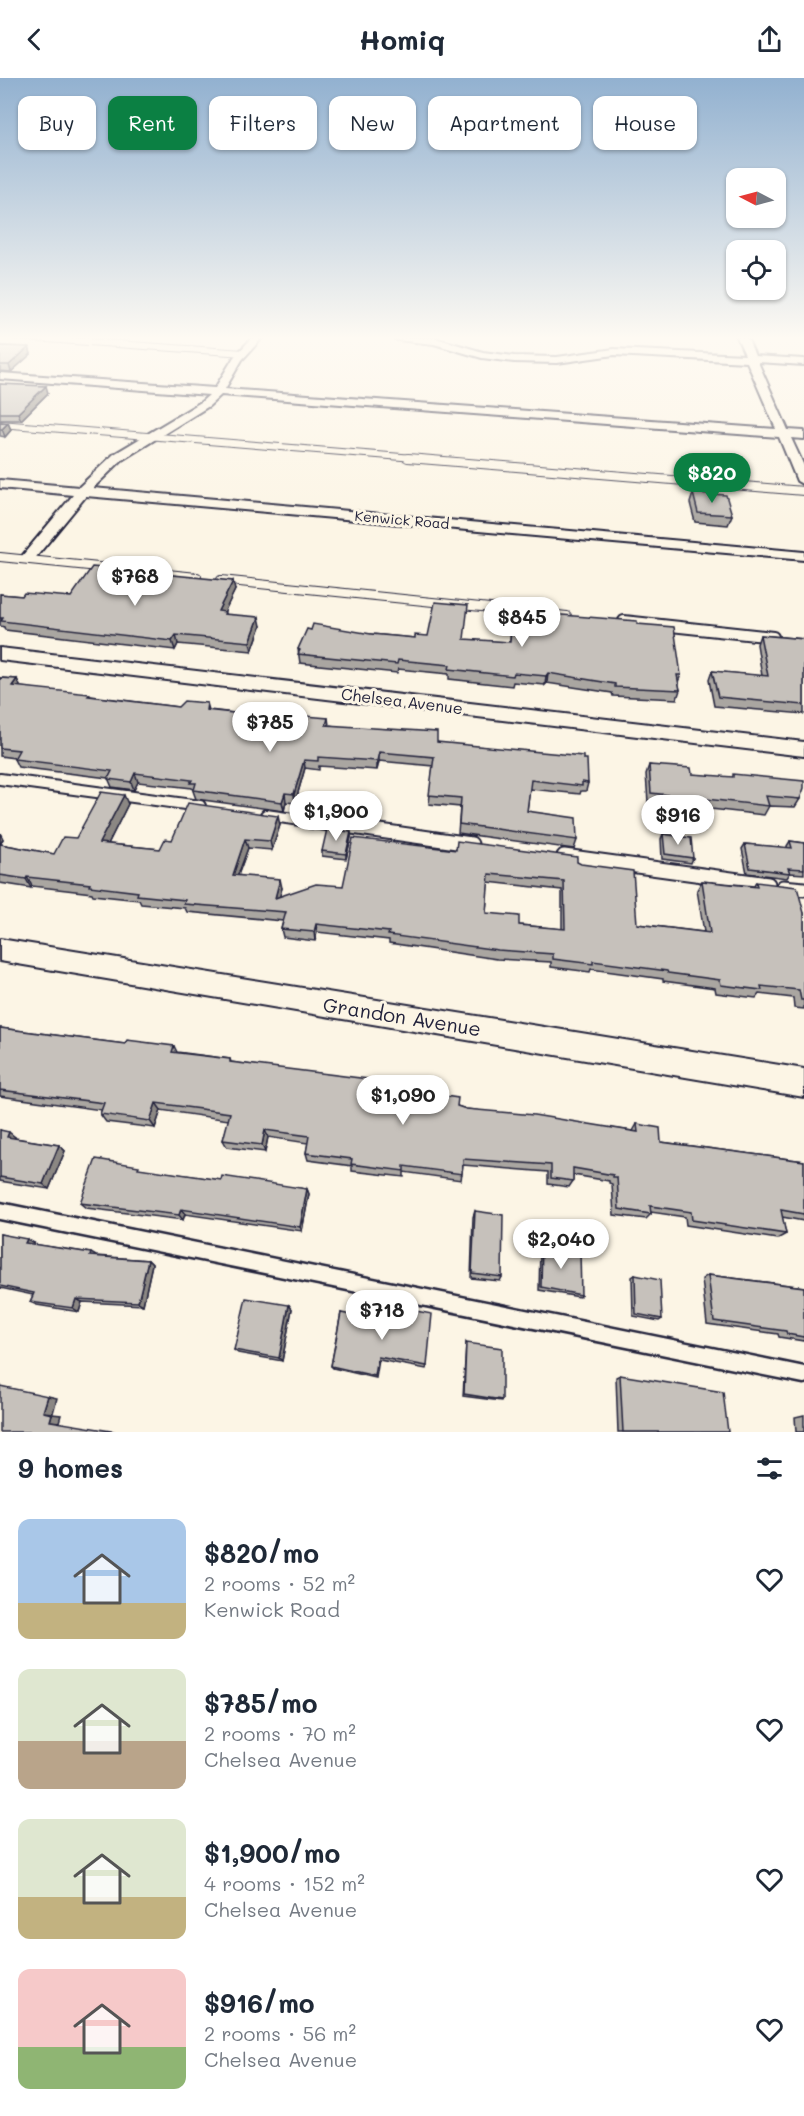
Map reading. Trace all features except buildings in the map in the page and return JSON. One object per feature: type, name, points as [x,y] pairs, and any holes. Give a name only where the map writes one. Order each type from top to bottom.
[{"type":"street","points":[[27,559],[83,491],[118,457],[210,400]]},
{"type":"street","points":[[331,400],[804,435]]},
{"type":"street","points":[[769,400],[804,481]]},
{"type":"street","name":"Kenwick Road","points":[[0,484],[804,556]]},
{"type":"street","name":"Chelsea Avenue","points":[[0,654],[804,749]]},
{"type":"street","name":"Grandon Avenue","points":[[0,950],[804,1083]]},
{"type":"lane","points":[[0,424],[804,491]]},
{"type":"lane","points":[[0,557],[203,578]]},
{"type":"lane","points":[[215,579],[580,617]]},
{"type":"lane","points":[[616,621],[780,638]]},
{"type":"lane","points":[[0,779],[213,808]]},
{"type":"lane","points":[[248,813],[485,846]]},
{"type":"lane","points":[[556,855],[804,890]]},
{"type":"lane","points":[[0,1211],[804,1375]]}]
